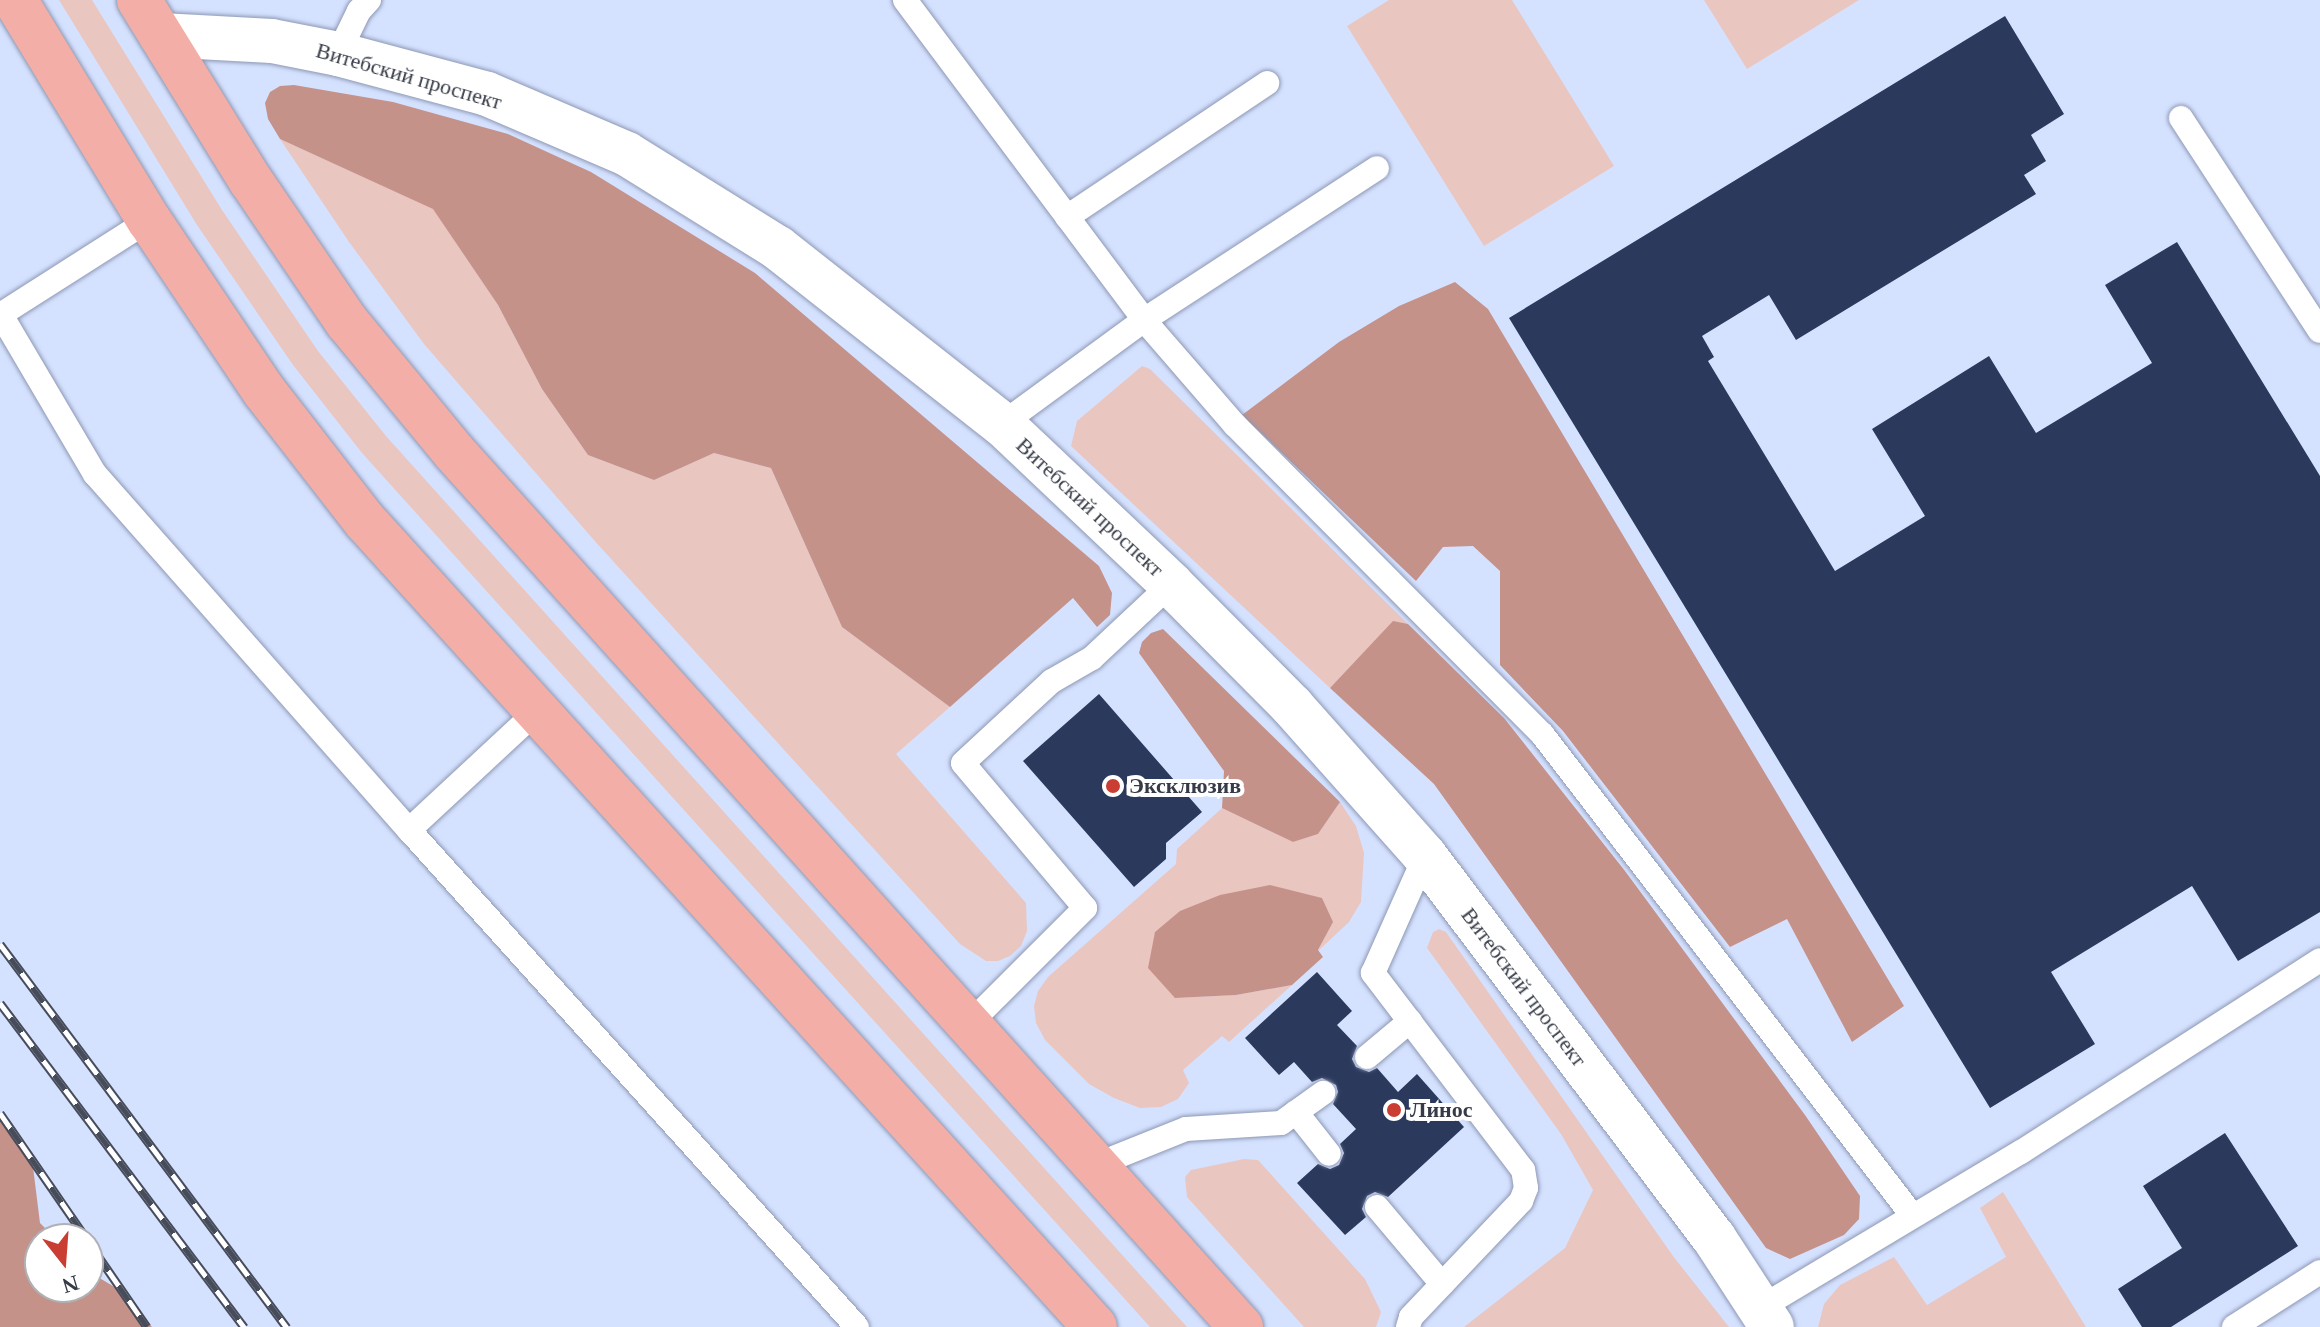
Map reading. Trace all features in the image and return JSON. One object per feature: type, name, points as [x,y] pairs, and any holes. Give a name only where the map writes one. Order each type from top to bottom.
[{"type":"main road","points":[[15,0],[149,220],[264,391],[365,521],[1095,1327]]},
{"type":"main road","name":"Витебский проспект","points":[[150,17],[251,181],[367,345],[454,452],[967,1026],[1241,1327]]},
{"type":"street","name":"Витебский проспект","points":[[150,17],[338,54],[487,94],[627,154],[778,248],[1002,424],[1171,584],[1292,706],[1425,856],[1714,1238],[1766,1318]]},
{"type":"lane","points":[[338,54],[359,11],[369,0]]},
{"type":"lane","points":[[905,0],[1144,320],[1235,425],[1542,734],[1912,1215]]},
{"type":"lane","points":[[1067,217],[1267,83]]},
{"type":"lane","points":[[2181,118],[2320,331]]},
{"type":"lane","points":[[1002,424],[1144,320],[1377,168]]},
{"type":"lane","points":[[149,220],[0,314],[95,474],[409,830],[857,1327]]},
{"type":"lane","points":[[967,1026],[1085,908],[963,763],[1052,681],[1092,658],[1171,584]]},
{"type":"lane","points":[[409,830],[537,711]]},
{"type":"lane","points":[[1408,1327],[1411,1317],[1521,1201],[1526,1188],[1523,1170],[1373,973],[1425,856]]},
{"type":"lane","points":[[1766,1318],[1912,1215],[2021,1152],[2320,960]]},
{"type":"lane","points":[[1367,1057],[1410,1021]]},
{"type":"lane","points":[[1096,1165],[1186,1129],[1281,1123],[1323,1093]]},
{"type":"lane","points":[[1296,1112],[1329,1154]]},
{"type":"lane","points":[[1377,1207],[1442,1284]]},
{"type":"lane","points":[[2234,1327],[2320,1272]]},
{"type":"shaded area","points":[[59,0],[92,0],[222,210],[318,351],[386,436],[1187,1327],[1150,1327],[362,453],[293,365],[197,225]]},
{"type":"shaded area","points":[[1389,0],[1512,0],[1614,166],[1484,246],[1347,26]]},
{"type":"shaded area","points":[[1704,0],[1859,0],[1747,69]]},
{"type":"shaded area","points":[[294,85],[393,102],[508,134],[591,172],[755,273],[1099,566],[1112,593],[1110,615],[1097,627],[1073,598],[950,707],[842,627],[771,468],[714,453],[654,480],[588,455],[542,389],[498,305],[433,209],[280,139],[268,119],[265,103],[270,92],[280,86]]},
{"type":"shaded area","points":[[280,139],[433,208],[498,305],[542,389],[588,455],[654,480],[714,453],[771,468],[842,627],[950,707],[896,754],[1026,903],[1027,931],[1021,946],[1010,956],[998,961],[986,961],[960,944],[593,539],[424,344],[349,242]]},
{"type":"shaded area","points":[[1455,282],[1488,309],[1904,1006],[1852,1042],[1787,919],[1730,947],[1563,731],[1500,665],[1500,571],[1473,546],[1443,547],[1416,581],[1242,415],[1339,342],[1399,306]]},
{"type":"shaded area","points":[[1142,366],[1150,369],[1408,624],[1393,622],[1330,688],[1071,446],[1077,421]]},
{"type":"shaded area","points":[[1393,621],[1408,624],[1504,718],[1625,871],[1805,1115],[1860,1196],[1859,1219],[1844,1235],[1790,1259],[1766,1248],[1434,784],[1330,688]]},
{"type":"shaded area","points":[[1163,629],[1340,802],[1318,834],[1293,842],[1222,808],[1224,771],[1139,653],[1142,642],[1151,633]]},
{"type":"shaded area","points":[[1340,802],[1356,826],[1364,853],[1361,902],[1349,922],[1318,951],[1332,922],[1175,998],[1236,995],[1292,985],[1229,1042],[1222,1036],[1183,1070],[1189,1083],[1178,1099],[1161,1107],[1140,1108],[1114,1098],[1089,1084],[1045,1040],[1036,1023],[1034,1006],[1038,991],[1048,977],[1176,864],[1177,849],[1222,808],[1293,842],[1318,834]]},
{"type":"shaded area","points":[[1270,885],[1322,898],[1333,922],[1318,950],[1323,957],[1292,985],[1236,995],[1175,998],[1148,968],[1155,932],[1180,911],[1220,895]]},
{"type":"shaded area","points":[[1439,929],[1446,932],[1673,1256],[1729,1327],[1464,1327],[1565,1248],[1593,1190],[1561,1134],[1427,948],[1433,932]]},
{"type":"shaded area","points":[[0,1114],[32,1159],[40,1223],[24,1223],[24,1303],[104,1303],[104,1281],[126,1294],[152,1327],[0,1327]]},
{"type":"shaded area","points":[[1244,1159],[1258,1160],[1365,1279],[1381,1312],[1376,1327],[1304,1327],[1187,1197],[1185,1177],[1191,1170]]},
{"type":"shaded area","points":[[2003,1192],[2086,1327],[1818,1327],[1824,1304],[1840,1285],[1894,1257],[1927,1305],[2006,1257],[1980,1208]]},
{"type":"building","points":[[2005,16],[2064,114],[2031,135],[2046,161],[2024,175],[2036,194],[1796,340],[1769,295],[1702,336],[1714,357],[1708,361],[1835,571],[1925,516],[1872,429],[1989,356],[2036,433],[2152,363],[2105,285],[2177,242],[2320,476],[2320,912],[2238,961],[2192,886],[2051,972],[2095,1044],[1990,1108],[1509,318]]},
{"type":"building","name":"Эксклюзив","points":[[1099,694],[1202,812],[1166,843],[1166,859],[1134,887],[1023,761]]},
{"type":"building","name":"Линос","points":[[1317,972],[1352,1011],[1337,1025],[1357,1046],[1352,1059],[1356,1067],[1369,1072],[1377,1068],[1398,1092],[1417,1074],[1464,1127],[1388,1197],[1375,1192],[1367,1196],[1362,1209],[1366,1217],[1345,1235],[1297,1183],[1318,1164],[1330,1169],[1339,1165],[1344,1153],[1340,1144],[1356,1129],[1333,1104],[1338,1092],[1336,1085],[1322,1078],[1312,1082],[1294,1062],[1279,1075],[1245,1038]]},
{"type":"building","points":[[2225,1133],[2298,1246],[2171,1327],[2142,1327],[2118,1289],[2182,1248],[2143,1186]]},
{"type":"railway","points":[[0,944],[287,1327]]},
{"type":"railway","points":[[0,1003],[244,1327]]},
{"type":"railway","points":[[0,1113],[76,1223]]},
{"type":"railway","points":[[104,1264],[147,1327]]},
{"type":"place","name":"Эксклюзив","points":[[1113,786]]},
{"type":"place","name":"Линос","points":[[1394,1110]]}]
